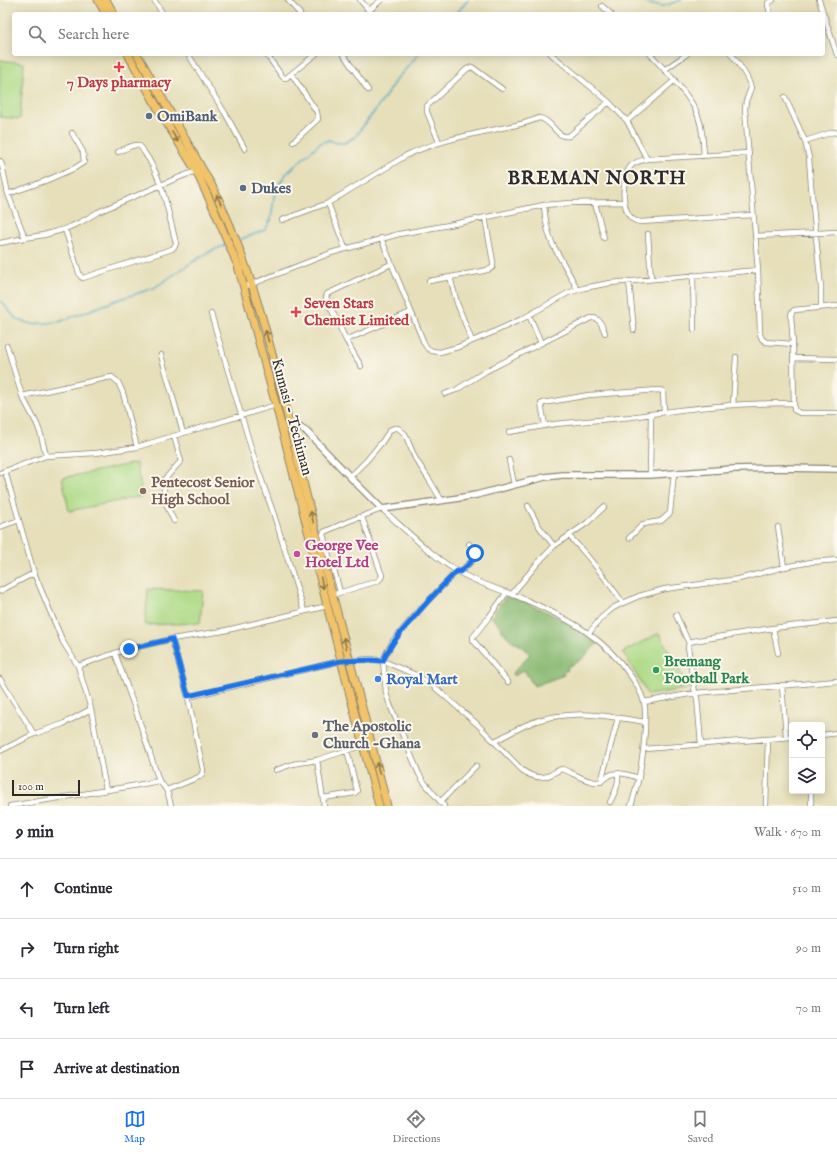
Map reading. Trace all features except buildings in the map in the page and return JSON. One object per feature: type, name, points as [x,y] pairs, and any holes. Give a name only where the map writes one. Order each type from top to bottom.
[{"type":"highway","points":[[98,0],[105,12]]},
{"type":"highway","points":[[106,0],[113,12]]},
{"type":"highway","name":"Kumasi - Techiman","points":[[129,56],[160,112],[196,171],[238,266],[276,405],[379,806]]},
{"type":"highway","points":[[138,56],[204,172],[222,208],[238,245],[252,285],[277,373],[387,806]]},
{"type":"street","points":[[154,0],[162,12]]},
{"type":"street","points":[[288,0],[298,12]]},
{"type":"street","points":[[360,0],[368,12]]},
{"type":"street","points":[[370,12],[381,0]]},
{"type":"street","points":[[770,12],[768,3],[773,0]]},
{"type":"street","points":[[819,0],[823,12]]},
{"type":"street","points":[[602,6],[609,12]]},
{"type":"street","points":[[825,18],[837,55]]},
{"type":"street","points":[[189,56],[245,149]]},
{"type":"street","points":[[268,56],[284,78],[292,75],[314,56]]},
{"type":"street","points":[[344,56],[368,90]]},
{"type":"street","points":[[553,56],[609,102],[627,121],[647,159]]},
{"type":"street","points":[[652,56],[674,80],[694,107],[700,123],[704,156]]},
{"type":"street","points":[[664,70],[683,56]]},
{"type":"street","points":[[732,56],[741,68],[751,88],[746,101],[745,109],[758,270],[760,334],[762,339],[766,342],[793,344]]},
{"type":"street","points":[[439,142],[426,108],[467,69],[472,67],[502,89]]},
{"type":"street","points":[[292,75],[317,112],[318,119],[292,142]]},
{"type":"street","points":[[627,121],[674,80]]},
{"type":"street","points":[[785,97],[805,141],[809,158],[821,288],[821,307]]},
{"type":"street","points":[[282,220],[328,203],[407,155],[439,142],[521,124],[539,118],[542,118],[561,136],[565,137],[569,136],[609,102]]},
{"type":"street","points":[[805,141],[833,132],[837,133]]},
{"type":"street","points":[[8,194],[45,181],[75,168],[84,162],[83,152],[72,133]]},
{"type":"street","points":[[65,229],[79,273],[83,278],[172,249],[175,246],[176,243],[160,185],[149,159],[140,146],[137,145],[118,152]]},
{"type":"street","points":[[749,153],[647,159],[638,161],[629,169],[623,190],[624,202],[629,215],[634,220],[640,222],[753,215]]},
{"type":"street","points":[[0,161],[8,194],[25,238]]},
{"type":"street","points":[[0,244],[65,229],[98,212],[196,171]]},
{"type":"street","points":[[244,287],[345,248],[404,232],[449,225],[544,205],[624,202]]},
{"type":"street","points":[[328,203],[345,248]]},
{"type":"street","points":[[595,203],[604,238]]},
{"type":"street","points":[[544,205],[548,232],[577,289]]},
{"type":"street","points":[[429,281],[483,271],[493,267],[485,217]]},
{"type":"street","points":[[755,236],[837,232]]},
{"type":"street","points":[[648,234],[651,279]]},
{"type":"street","points":[[381,238],[424,343],[427,348],[432,351],[440,352],[458,347],[489,334],[529,315],[568,292],[577,289],[629,281],[758,270]]},
{"type":"street","points":[[360,366],[327,301],[327,294],[391,264]]},
{"type":"street","points":[[693,275],[694,329]]},
{"type":"street","points":[[450,277],[458,309],[472,341]]},
{"type":"street","points":[[629,281],[634,330]]},
{"type":"street","points":[[837,306],[794,310],[792,312],[794,410],[800,413],[837,413]]},
{"type":"street","points":[[346,340],[411,312]]},
{"type":"street","points":[[211,314],[255,461],[274,515],[304,611]]},
{"type":"street","points":[[529,315],[541,344]]},
{"type":"street","points":[[445,394],[456,390],[486,370],[591,318],[598,319],[605,333]]},
{"type":"street","points":[[7,346],[22,396],[37,424],[46,456]]},
{"type":"street","points":[[161,355],[183,433]]},
{"type":"street","points":[[733,405],[736,357]]},
{"type":"street","points":[[793,358],[837,359]]},
{"type":"street","points":[[22,396],[112,377],[118,382],[123,393],[137,447]]},
{"type":"street","points":[[545,425],[541,404],[560,399],[589,395],[659,390],[663,391],[664,412]]},
{"type":"street","points":[[509,432],[545,425],[631,417],[702,407],[793,402]]},
{"type":"street","points":[[106,790],[91,709],[78,666],[63,642],[34,574],[19,520],[2,472],[46,456],[96,453],[137,447],[276,405]]},
{"type":"street","points":[[650,414],[650,475]]},
{"type":"street","points":[[288,421],[306,431],[382,509],[423,545],[458,571],[512,594],[576,625],[589,633],[622,663],[640,692],[644,702],[644,749],[639,778],[631,806]]},
{"type":"street","points":[[350,477],[367,460],[390,430],[398,428],[405,434],[415,458],[442,501]]},
{"type":"street","points":[[174,436],[181,461],[164,480],[164,500],[174,522]]},
{"type":"street","points":[[509,460],[514,484]]},
{"type":"street","points":[[329,556],[323,534],[324,532],[382,509],[476,495],[545,477],[562,475],[650,475],[733,469],[837,469]]},
{"type":"street","points":[[629,538],[643,524],[661,521],[670,513],[674,473]]},
{"type":"street","points":[[528,506],[538,525],[554,546]]},
{"type":"street","points":[[512,594],[554,546],[587,522],[604,507]]},
{"type":"street","points":[[332,594],[378,581],[381,578],[382,575],[362,517]]},
{"type":"street","points":[[0,527],[19,520]]},
{"type":"street","points":[[778,527],[784,567]]},
{"type":"street","points":[[569,536],[596,567],[623,602]]},
{"type":"street","points":[[444,806],[419,774],[386,693],[383,661],[393,641],[423,606],[458,571],[475,558],[474,550],[469,544]]},
{"type":"street","points":[[589,633],[602,618],[613,608],[623,602],[665,588],[738,579],[784,567],[811,562],[837,560]]},
{"type":"street","points":[[334,570],[340,592]]},
{"type":"street","points":[[0,590],[34,574]]},
{"type":"street","points":[[506,592],[490,617],[472,637],[508,682]]},
{"type":"street","points":[[78,666],[115,654],[172,639],[224,631],[328,606]]},
{"type":"street","points":[[676,615],[690,643]]},
{"type":"street","points":[[701,744],[697,698],[688,647],[690,643],[693,641],[773,628],[837,621]]},
{"type":"street","points":[[773,628],[778,653]]},
{"type":"street","points":[[167,790],[200,777],[203,770],[188,696],[172,639]]},
{"type":"street","points":[[115,654],[159,781],[167,790],[171,806]]},
{"type":"street","points":[[188,696],[341,661],[383,661],[416,675],[431,684],[477,724],[522,770],[532,776],[544,777],[562,769],[594,782],[601,782],[610,774],[625,774],[639,778]]},
{"type":"street","points":[[0,679],[34,734]]},
{"type":"street","points":[[644,702],[695,693],[837,681]]},
{"type":"street","points":[[644,749],[786,737],[782,686]]},
{"type":"street","points":[[0,692],[6,689]]},
{"type":"street","points":[[0,751],[34,734],[63,724],[91,709]]},
{"type":"street","points":[[496,742],[527,725],[569,714],[645,722]]},
{"type":"street","points":[[601,782],[618,718]]},
{"type":"street","points":[[825,734],[837,733]]},
{"type":"street","points":[[766,806],[768,739]]},
{"type":"street","points":[[276,770],[293,764],[317,760],[364,745]]},
{"type":"street","points":[[323,798],[355,793],[357,791],[347,750]]},
{"type":"street","points":[[317,760],[324,806]]},
{"type":"street","points":[[441,801],[476,766]]},
{"type":"street","points":[[610,802],[618,786],[618,774]]},
{"type":"street","points":[[10,806],[159,781]]},
{"type":"street","points":[[811,794],[811,806]]},
{"type":"green space","points":[[0,60],[24,63],[20,119],[0,117]]},
{"type":"green space","points":[[136,463],[143,496],[69,511],[62,478]]},
{"type":"green space","points":[[148,589],[203,591],[200,623],[145,625]]},
{"type":"green space","points":[[507,595],[571,624],[598,643],[581,660],[567,667],[568,670],[563,672],[564,675],[534,686],[524,670],[514,676],[512,674],[530,654],[516,642],[514,643],[491,617]]},
{"type":"green space","name":"Bremang Football Park","points":[[659,633],[689,688],[648,695],[623,652]]},
{"type":"waterway","points":[[458,12],[468,0]]},
{"type":"waterway","points":[[645,0],[647,4],[664,6],[681,0]]},
{"type":"waterway","points":[[239,240],[265,230],[271,220],[275,190],[286,174],[320,143],[329,140],[336,143],[344,143],[355,137],[383,100],[395,81],[417,56]]},
{"type":"waterway","points":[[0,302],[2,302],[17,320],[32,324],[59,322],[154,288],[211,251],[226,245]]},
{"type":"place","name":"7 Days pharmacy","points":[[119,67]]},
{"type":"place","name":"OmiBank","points":[[149,116]]},
{"type":"place","name":"Dukes","points":[[243,188]]},
{"type":"place","name":"Seven Stars Chemist Limited","points":[[296,312]]},
{"type":"place","name":"Pentecost Senior High School","points":[[143,491]]},
{"type":"place","name":"George Vee Hotel Ltd","points":[[297,554]]},
{"type":"place","name":"Bremang Football Park","points":[[656,670]]},
{"type":"place","name":"Royal Mart","points":[[378,679]]},
{"type":"place","name":"The Apostolic Church -Ghana","points":[[315,735]]},
{"type":"district","name":"BREMAN NORTH","points":[[597,179]]},
{"type":"route","points":[[129,649],[172,639],[188,696],[341,661],[383,661],[393,641],[423,606],[457,571],[460,572],[475,558],[475,553]]}]
